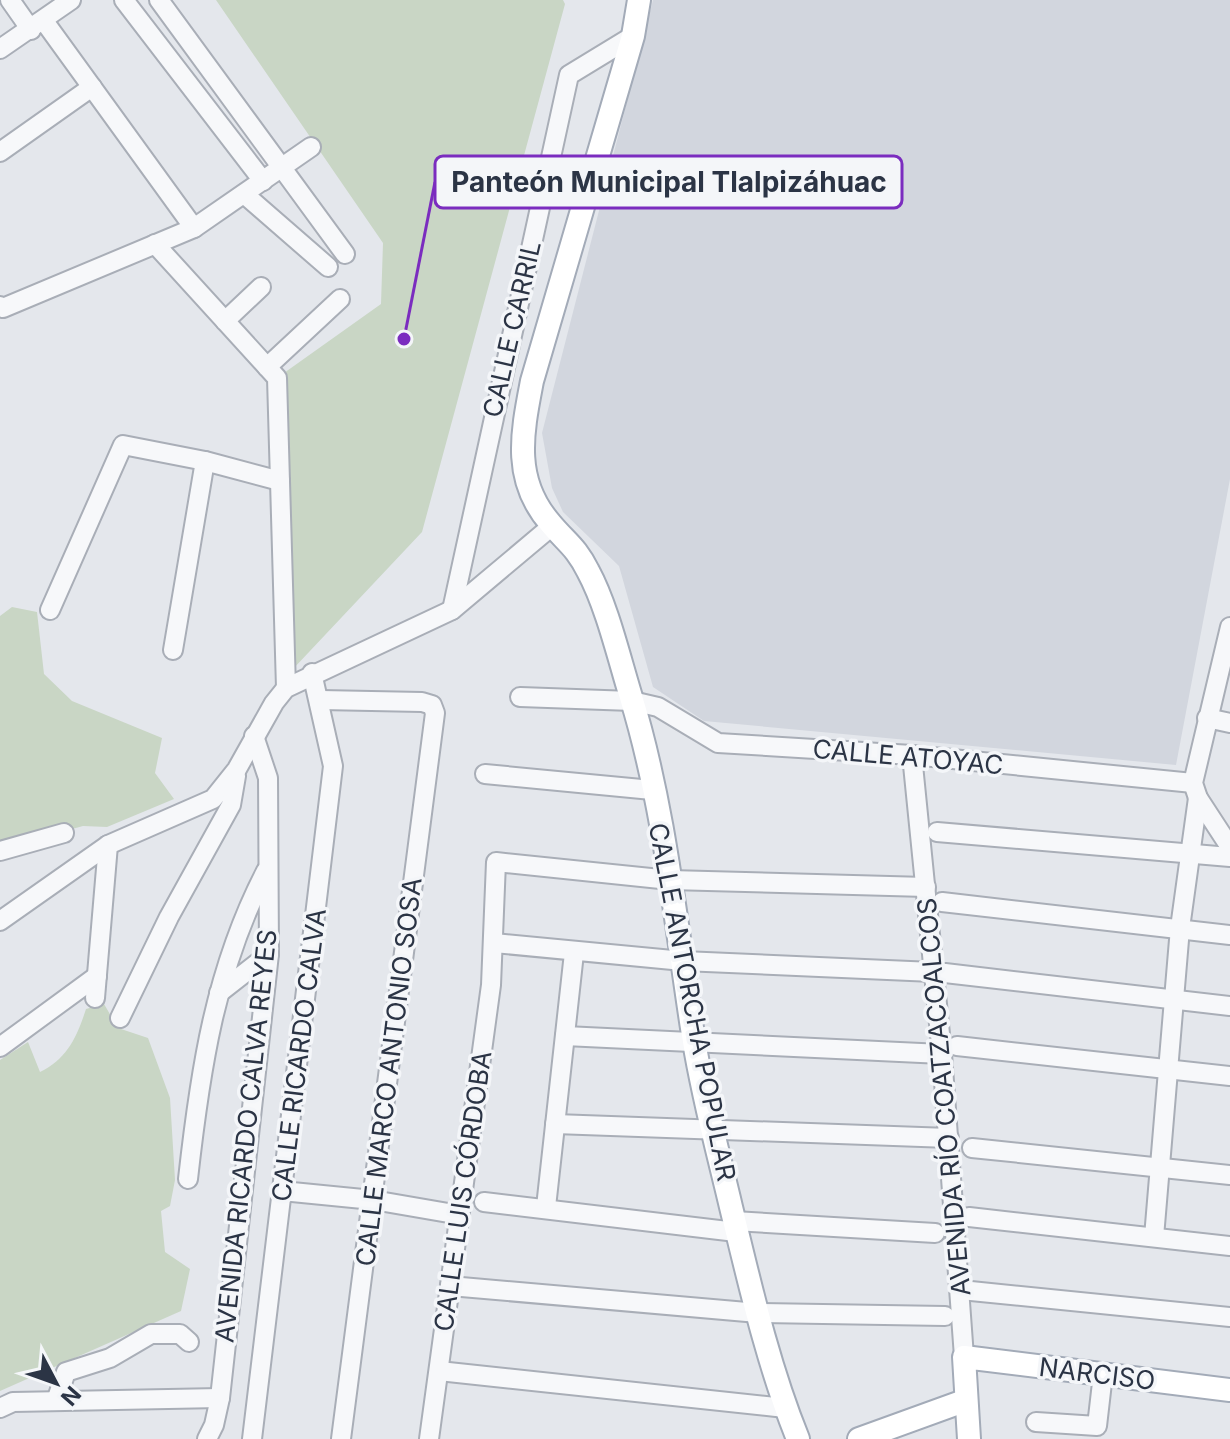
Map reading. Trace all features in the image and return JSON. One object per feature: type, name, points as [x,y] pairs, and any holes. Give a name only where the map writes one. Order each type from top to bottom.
[{"type":"main road","name":"CALLE ANTORCHA POPULAR","points":[[639,0],[633,36],[532,381],[520,440],[528,486],[538,508],[552,526],[573,544],[591,575],[632,701],[670,880],[695,1045],[713,1132],[758,1313],[785,1408],[798,1439]]},
{"type":"main road","name":"NARCISO","points":[[964,1357],[1230,1390]]},
{"type":"main road","name":"AVENIDA RÍO COATZACOALCOS","points":[[964,1357],[964,1401],[969,1439]]},
{"type":"main road","points":[[870,1437],[964,1401]]},
{"type":"street","points":[[10,0],[92,87],[194,228]]},
{"type":"street","points":[[0,49],[71,0]]},
{"type":"street","points":[[263,181],[129,7],[156,0],[345,254]]},
{"type":"street","points":[[162,51],[184,36]]},
{"type":"street","name":"CALLE CARRIL","points":[[452,610],[569,75],[633,36]]},
{"type":"street","points":[[189,86],[209,71]]},
{"type":"street","points":[[0,152],[92,87]]},
{"type":"street","points":[[231,143],[250,128]]},
{"type":"street","points":[[1,307],[194,228],[311,147]]},
{"type":"street","points":[[244,194],[328,267]]},
{"type":"street","points":[[155,244],[277,378],[286,688]]},
{"type":"street","points":[[225,321],[261,287]]},
{"type":"street","points":[[267,367],[340,299]]},
{"type":"street","points":[[50,610],[123,445],[205,461],[280,481]]},
{"type":"street","points":[[173,650],[205,461]]},
{"type":"street","points":[[0,921],[108,845],[213,799],[237,769],[254,736],[286,688],[312,673],[452,610],[552,526]]},
{"type":"street","points":[[1154,1237],[1195,790],[1207,718],[1230,627]]},
{"type":"street","name":"CALLE RICARDO CALVA","points":[[252,1439],[333,766],[321,700],[312,673]]},
{"type":"street","name":"CALLE ATOYAC","points":[[520,697],[632,701],[658,707],[718,743],[912,755],[1195,790]]},
{"type":"street","name":"CALLE MARCO ANTONIO SOSA","points":[[321,700],[432,705],[435,713],[341,1439]]},
{"type":"street","points":[[1207,718],[1230,723]]},
{"type":"street","name":"AVENIDA RICARDO CALVA REYES","points":[[207,1439],[214,1425],[220,1398],[269,954],[268,778],[254,736]]},
{"type":"street","name":"AVENIDA RÍO COATZACOALCOS","points":[[912,755],[926,887],[950,1050],[949,1138],[964,1357]]},
{"type":"street","points":[[120,1018],[169,917],[231,805],[237,769]]},
{"type":"street","points":[[485,774],[652,790]]},
{"type":"street","points":[[1195,790],[1230,847]]},
{"type":"street","points":[[937,832],[1230,857]]},
{"type":"street","points":[[0,851],[64,833]]},
{"type":"street","points":[[95,998],[108,845]]},
{"type":"street","name":"CALLE LUIS CÓRDOBA","points":[[429,1439],[494,943],[496,862],[670,880]]},
{"type":"street","points":[[188,1179],[200,1069],[219,993],[245,911],[267,869]]},
{"type":"street","points":[[670,880],[926,887]]},
{"type":"street","points":[[942,902],[1230,935]]},
{"type":"street","points":[[494,943],[683,961],[939,973],[1230,1006]]},
{"type":"street","points":[[546,1207],[574,953]]},
{"type":"street","points":[[219,993],[269,954]]},
{"type":"street","points":[[0,1047],[97,976]]},
{"type":"street","points":[[565,1036],[695,1045],[950,1050],[1169,1067],[1230,1076]]},
{"type":"street","points":[[555,1124],[949,1138]]},
{"type":"street","points":[[972,1148],[1230,1175]]},
{"type":"street","points":[[282,1191],[373,1200],[460,1215]]},
{"type":"street","points":[[484,1202],[735,1226],[935,1233]]},
{"type":"street","points":[[969,1217],[1230,1246]]},
{"type":"street","points":[[450,1286],[758,1313],[945,1316]]},
{"type":"street","points":[[961,1290],[1230,1317]]},
{"type":"street","points":[[56,1401],[66,1372],[110,1358],[151,1334],[180,1334],[189,1342]]},
{"type":"street","points":[[439,1371],[785,1408]]},
{"type":"street","points":[[1036,1422],[1097,1426],[1103,1374]]},
{"type":"street","points":[[0,1408],[13,1402],[220,1398]]},
{"type":"shaded area","points":[[653,0],[1230,0],[1230,479],[1176,765],[704,721],[653,687],[619,566],[563,512],[552,488],[542,433]]},
{"type":"green space","points":[[216,0],[563,0],[565,4],[422,532],[293,669],[284,373],[381,304],[383,243]]},
{"type":"green space","points":[[12,607],[37,612],[44,674],[72,701],[162,738],[155,773],[174,799],[107,827],[83,826],[0,849],[0,616]]},
{"type":"green space","points":[[104,1004],[118,1028],[148,1038],[170,1098],[175,1180],[170,1206],[161,1211],[165,1252],[190,1269],[181,1311],[0,1391],[0,1060],[28,1042],[40,1072],[57,1061],[70,1046],[86,1009]]},
{"type":"place","name":"Panteón Municipal Tlalpizáhuac","points":[[404,339]]}]
